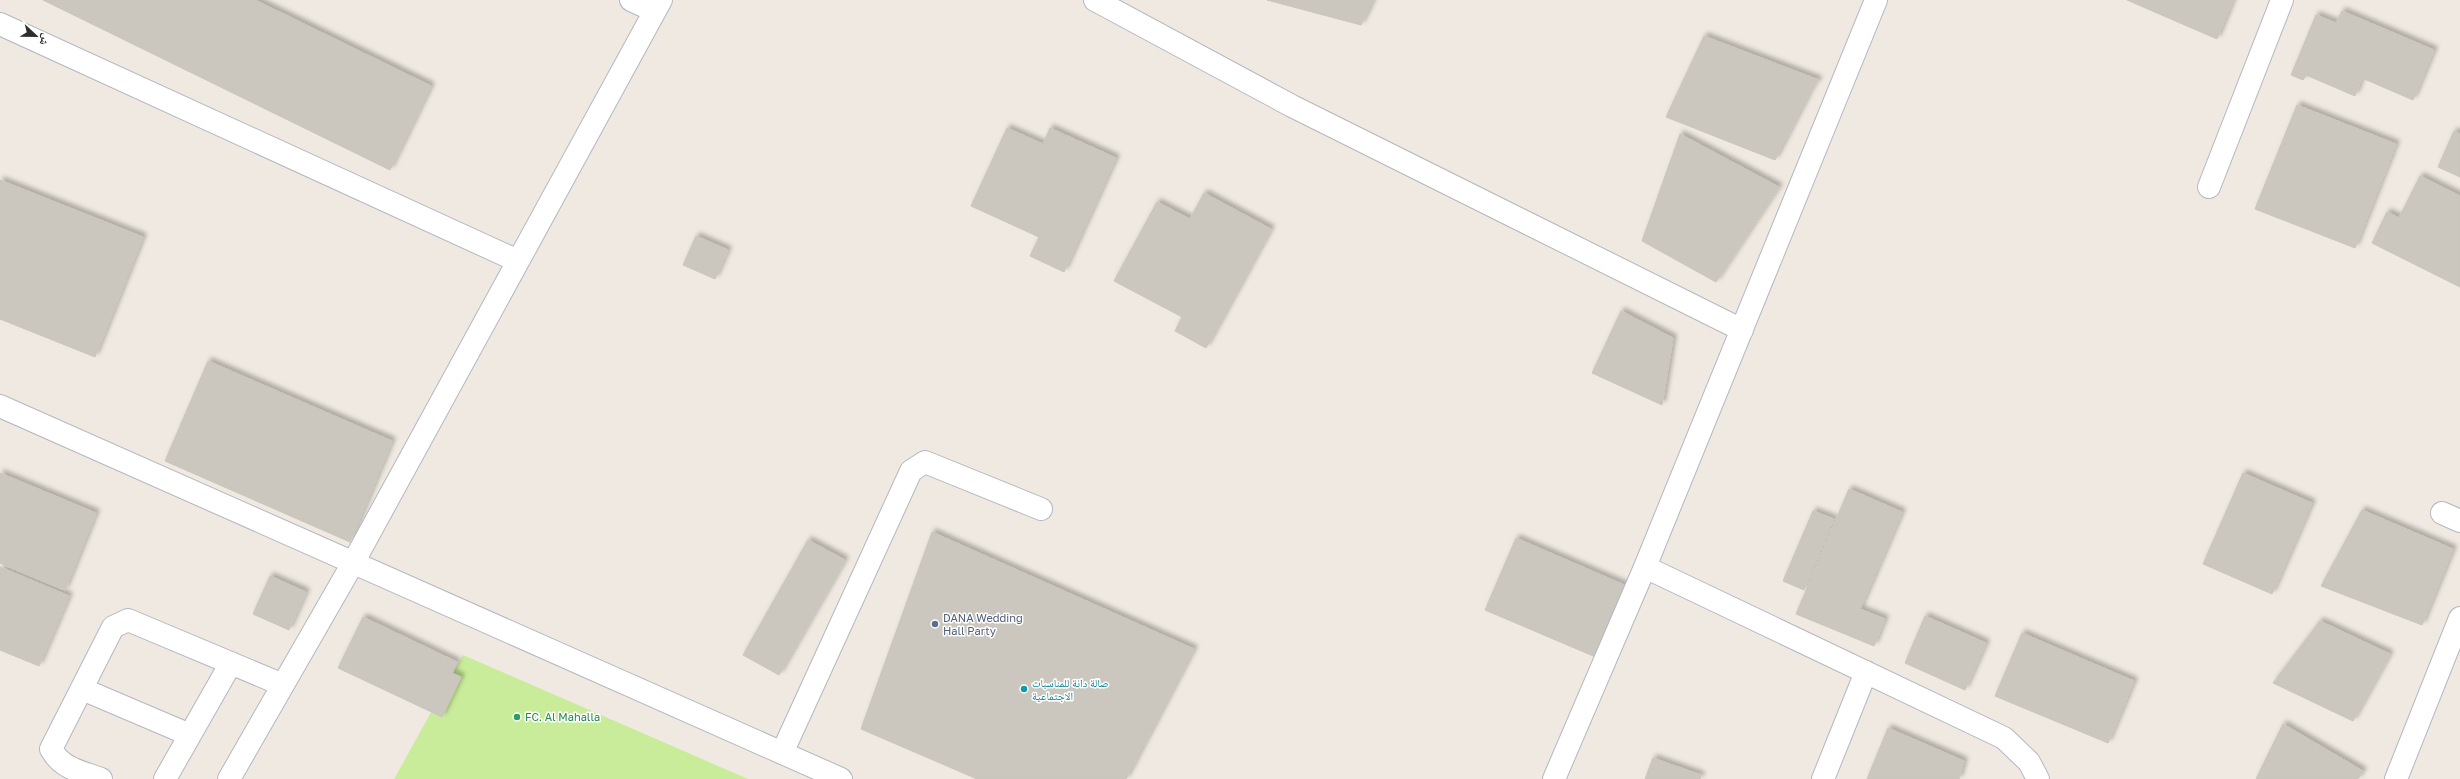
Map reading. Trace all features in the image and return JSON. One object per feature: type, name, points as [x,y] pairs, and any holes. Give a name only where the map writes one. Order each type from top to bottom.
[{"type":"street","points":[[229,779],[353,563],[658,6],[631,0]]},
{"type":"street","points":[[1095,0],[1292,106],[1742,330]]},
{"type":"street","points":[[1554,779],[1645,567],[1876,0]]},
{"type":"street","points":[[2209,187],[2282,0]]},
{"type":"street","points":[[0,24],[518,261]]},
{"type":"street","points":[[0,406],[841,779]]},
{"type":"street","points":[[782,753],[911,472],[925,462],[1042,509]]},
{"type":"street","points":[[1645,567],[2004,738],[2029,762],[2038,779]]},
{"type":"street","points":[[2396,779],[2460,618]]},
{"type":"street","points":[[101,779],[64,765],[57,760],[51,749],[114,626],[128,620],[283,685]]},
{"type":"street","points":[[165,779],[231,663]]},
{"type":"street","points":[[1823,779],[1866,672]]},
{"type":"street","points":[[82,689],[190,735]]},
{"type":"green space","name":"FC. Al Mahalla","points":[[463,655],[748,779],[394,779]]},
{"type":"building","points":[[43,0],[255,0],[431,86],[390,170]]},
{"type":"building","points":[[1267,0],[1373,0],[1361,25]]},
{"type":"building","points":[[2127,0],[2233,0],[2217,39]]},
{"type":"building","points":[[2342,11],[2434,50],[2413,100],[2362,78],[2355,96],[2306,75],[2303,80],[2291,75],[2316,15],[2336,23]]},
{"type":"building","points":[[1704,36],[1819,80],[1812,88],[1775,160],[1666,117]]},
{"type":"building","points":[[2297,105],[2396,144],[2355,248],[2255,209]]},
{"type":"building","points":[[1007,128],[1043,144],[1050,128],[1116,158],[1064,272],[1030,256],[1039,237],[971,206]]},
{"type":"building","points":[[2454,131],[2460,134],[2460,177],[2438,167]]},
{"type":"building","points":[[1680,134],[1779,187],[1716,282],[1642,241]]},
{"type":"building","points":[[2420,176],[2460,196],[2460,287],[2372,243],[2387,212],[2399,218]]},
{"type":"building","points":[[0,180],[143,237],[95,357],[0,319]]},
{"type":"building","points":[[1204,193],[1271,229],[1206,348],[1175,331],[1182,317],[1114,281],[1157,202],[1190,219]]},
{"type":"building","points":[[696,236],[728,250],[715,279],[683,265]]},
{"type":"building","points":[[1621,311],[1673,338],[1662,405],[1592,373]]},
{"type":"building","points":[[208,361],[392,441],[350,542],[165,461]]},
{"type":"building","points":[[0,473],[96,513],[65,590],[0,563]]},
{"type":"building","points":[[2243,473],[2312,503],[2272,594],[2203,564]]},
{"type":"building","points":[[1849,489],[1902,512],[1860,609],[1885,619],[1874,646],[1796,614]]},
{"type":"building","points":[[2362,510],[2453,549],[2422,625],[2321,586]]},
{"type":"building","points":[[1813,511],[1834,519],[1804,590],[1783,581]]},
{"type":"building","name":"صالة دانة للمناسبات الاجتماعية","points":[[932,532],[1194,649],[1126,779],[977,779],[861,729]]},
{"type":"building","points":[[1516,538],[1629,587],[1598,658],[1485,610]]},
{"type":"building","points":[[808,540],[845,560],[779,675],[743,655]]},
{"type":"building","points":[[0,567],[69,596],[39,666],[0,650]]},
{"type":"building","points":[[270,576],[306,592],[289,630],[253,614]]},
{"type":"building","points":[[1925,616],[1986,643],[1965,690],[1905,663]]},
{"type":"building","points":[[363,617],[457,662],[452,673],[461,677],[442,717],[338,668]]},
{"type":"building","points":[[2320,621],[2390,654],[2353,721],[2273,683]]},
{"type":"building","points":[[2022,633],[2134,681],[2108,743],[1995,696]]},
{"type":"building","points":[[2283,724],[2363,771],[2358,779],[2256,779]]},
{"type":"building","points":[[1888,728],[1964,761],[1959,779],[1867,779]]},
{"type":"building","points":[[1653,758],[1701,775],[1700,779],[1645,779]]},
{"type":"place","name":"DANA Wedding Hall Party","points":[[935,624]]},
{"type":"place","name":"صالة دانة للمناسبات الاجتماعية","points":[[1024,689]]},
{"type":"place","name":"FC. Al Mahalla","points":[[517,717]]}]
